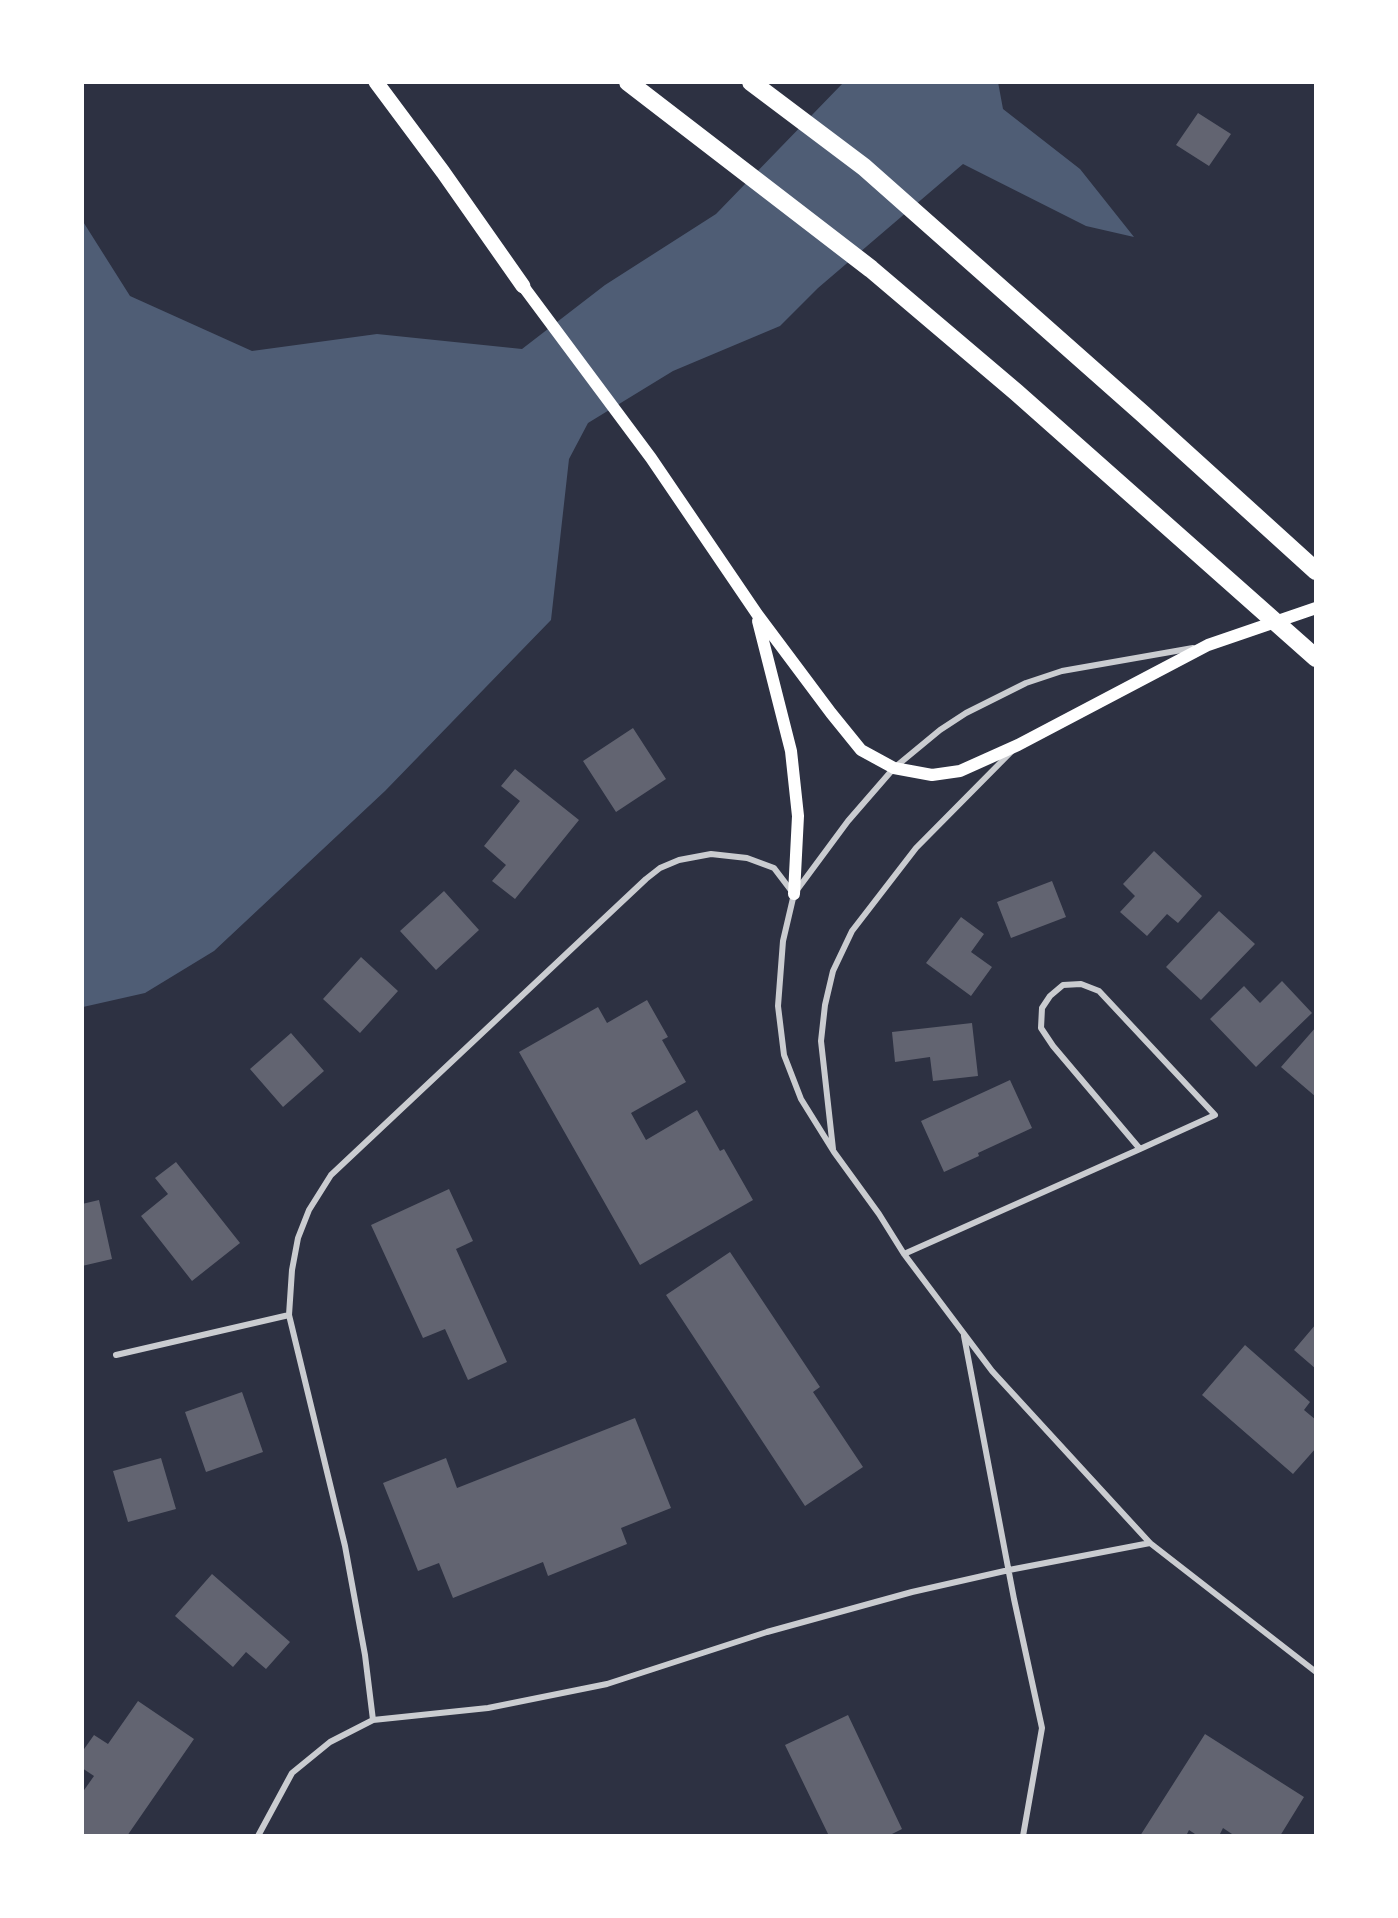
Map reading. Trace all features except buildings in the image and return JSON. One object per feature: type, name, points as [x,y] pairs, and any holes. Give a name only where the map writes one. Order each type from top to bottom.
[{"type":"highway","points":[[628,82],[871,269],[1017,392],[1316,658]]},
{"type":"highway","points":[[751,82],[864,167],[1316,571]]},
{"type":"main road","points":[[376,82],[651,458],[757,614],[861,750],[894,768],[932,775],[960,771],[1018,745],[1208,645],[1316,609]]},
{"type":"main road","points":[[757,614],[791,751],[798,816],[794,894]]},
{"type":"street","points":[[1208,645],[1062,671],[1026,683],[966,713],[940,730],[894,768],[848,821],[794,894],[783,941],[778,1006],[784,1055],[801,1099],[834,1152],[879,1214],[904,1254],[992,1371],[1150,1543],[1316,1672]]},
{"type":"street","points":[[834,1152],[821,1041],[825,1005],[833,971],[852,931],[916,848],[1018,745]]},
{"type":"street","points":[[373,1720],[365,1655],[345,1546],[290,1315],[292,1270],[298,1238],[309,1210],[331,1175],[660,868],[679,860],[711,854],[747,858],[774,868],[794,894]]},
{"type":"street","points":[[904,1254],[1140,1149],[1215,1115],[1100,991],[1081,984],[1063,985],[1050,996],[1042,1008],[1041,1028],[1053,1046],[1140,1149]]},
{"type":"street","points":[[116,1355],[290,1315]]},
{"type":"street","points":[[964,1335],[1042,1728],[1023,1836]]},
{"type":"street","points":[[258,1836],[292,1773],[330,1742],[373,1720],[488,1708],[607,1684],[767,1632],[912,1592],[1009,1570],[1150,1543]]},
{"type":"water","points":[[998,82],[1003,109],[1080,169],[1134,237],[1086,226],[963,164],[818,288],[780,326],[673,371],[588,423],[569,459],[551,620],[385,791],[214,951],[145,993],[83,1007],[82,220],[130,296],[252,351],[377,334],[522,349],[605,285],[716,214],[843,83]]}]
